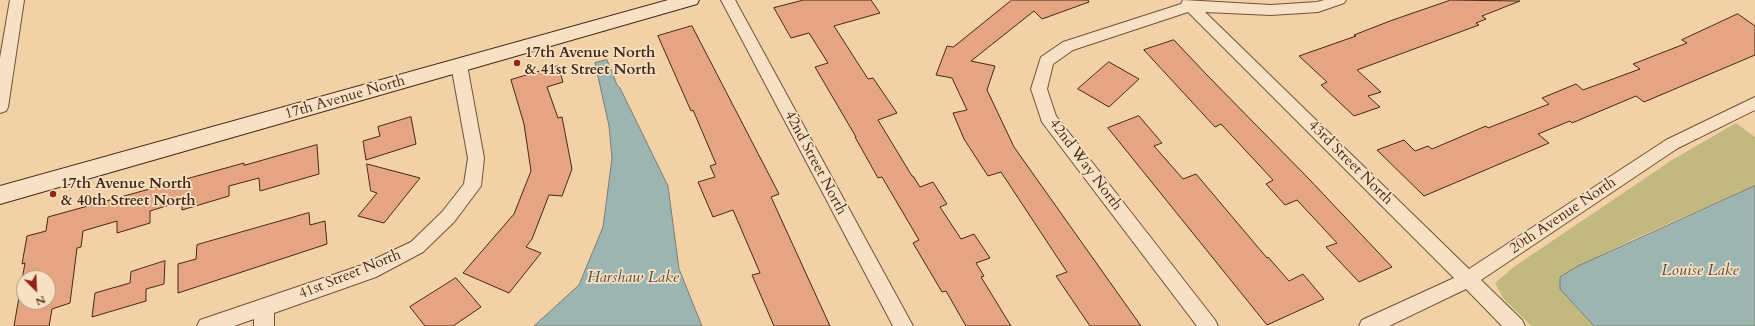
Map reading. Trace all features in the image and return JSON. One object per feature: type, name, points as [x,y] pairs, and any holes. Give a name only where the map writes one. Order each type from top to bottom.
[{"type":"street","name":"17th Avenue North","points":[[0,195],[690,0]]},
{"type":"street","name":"42nd Street North","points":[[728,0],[902,326]]},
{"type":"street","points":[[1188,3],[1271,10],[1318,7],[1339,0]]},
{"type":"street","name":"43rd Street North","points":[[1188,3],[1514,326]]},
{"type":"street","name":"42nd Way North","points":[[1188,3],[1068,46],[1046,61],[1039,89],[1048,118],[1208,326]]},
{"type":"street","points":[[0,11],[16,4]]},
{"type":"street","points":[[0,107],[16,4]]},
{"type":"street","name":"41st Street North","points":[[207,326],[264,317],[369,271],[417,248],[448,217],[472,186],[476,158],[460,65]]},
{"type":"street","name":"20th Avenue North","points":[[1369,326],[1468,280],[1672,144],[1755,103]]},
{"type":"shaded area","points":[[1736,123],[1755,137],[1755,186],[1632,240],[1560,277],[1560,289],[1594,326],[1531,326],[1503,298],[1495,283],[1515,266],[1672,160]]},
{"type":"water","name":"Harshaw Lake","points":[[607,60],[617,85],[620,88],[668,186],[679,269],[702,326],[534,326],[579,285],[603,227],[612,158],[609,126],[595,63]]},
{"type":"water","name":"Louise Lake","points":[[1755,186],[1755,326],[1594,326],[1560,289],[1560,277],[1578,266]]},
{"type":"building","points":[[804,0],[871,0],[880,13],[834,26],[868,79],[873,78],[897,113],[878,120],[912,176],[920,187],[933,182],[947,204],[940,207],[961,239],[974,234],[990,258],[976,263],[984,276],[981,277],[1011,326],[966,326],[946,291],[942,292],[913,243],[919,240],[882,177],[878,178],[815,67],[828,63],[809,33],[791,38],[774,8]]},
{"type":"building","points":[[1012,0],[1088,0],[1089,2],[1042,19],[1034,11],[971,61],[995,66],[987,90],[1014,147],[1141,326],[1090,326],[1056,276],[1067,272],[1001,172],[988,176],[964,139],[953,113],[967,110],[952,78],[936,75],[947,46],[953,47]]},
{"type":"building","points":[[1451,0],[1520,1],[1482,16],[1486,19],[1476,23],[1479,25],[1357,70],[1381,92],[1368,96],[1380,107],[1354,116],[1321,85],[1327,82],[1299,56],[1356,36],[1354,35],[1390,21]]},
{"type":"building","points":[[1738,14],[1755,26],[1755,55],[1644,102],[1636,96],[1572,123],[1570,121],[1538,134],[1549,143],[1424,196],[1377,150],[1404,140],[1415,151],[1428,146],[1432,149],[1486,126],[1488,128],[1549,104],[1542,98],[1576,84],[1583,90],[1640,69],[1633,64],[1687,43],[1682,40]]},
{"type":"building","points":[[692,26],[779,194],[771,197],[830,326],[774,326],[752,275],[760,273],[733,210],[713,217],[698,182],[715,177],[710,166],[716,164],[693,110],[691,111],[658,36]]},
{"type":"building","points":[[1174,40],[1392,267],[1359,282],[1326,247],[1337,243],[1297,200],[1285,205],[1266,184],[1273,180],[1221,124],[1215,127],[1144,50]]},
{"type":"building","points":[[1109,62],[1139,79],[1109,107],[1078,89]]},
{"type":"building","points":[[558,66],[563,82],[547,87],[558,118],[562,117],[572,169],[562,196],[549,195],[532,239],[526,247],[541,253],[509,293],[463,273],[514,214],[531,171],[524,124],[511,80]]},
{"type":"building","points":[[1139,116],[1162,143],[1154,146],[1183,179],[1196,174],[1267,258],[1268,257],[1289,281],[1303,274],[1324,299],[1267,325],[1108,128]]},
{"type":"building","points":[[411,117],[416,144],[366,160],[363,141],[380,136],[378,127]]},
{"type":"building","points":[[317,145],[319,174],[260,191],[259,178],[229,186],[229,196],[182,210],[182,201],[150,211],[150,223],[117,233],[117,221],[83,231],[81,247],[77,248],[70,303],[56,308],[56,270],[24,270],[25,263],[22,264],[27,236],[46,231],[48,217],[244,163],[244,165]]},
{"type":"building","points":[[367,164],[420,178],[384,223],[358,216],[377,193],[371,191]]},
{"type":"building","points":[[309,213],[310,225],[325,221],[327,244],[178,293],[178,264],[196,259],[197,245]]},
{"type":"building","points":[[165,261],[164,284],[146,289],[146,301],[92,317],[95,293],[130,283],[131,272]]},
{"type":"building","points":[[456,278],[481,307],[453,326],[425,326],[410,307]]},
{"type":"building","points":[[17,310],[52,310],[49,326],[14,326]]},
{"type":"place","name":"17th Avenue North & 41st Street North","points":[[517,63]]},
{"type":"place","name":"17th Avenue North & 40th Street North","points":[[53,194]]}]
